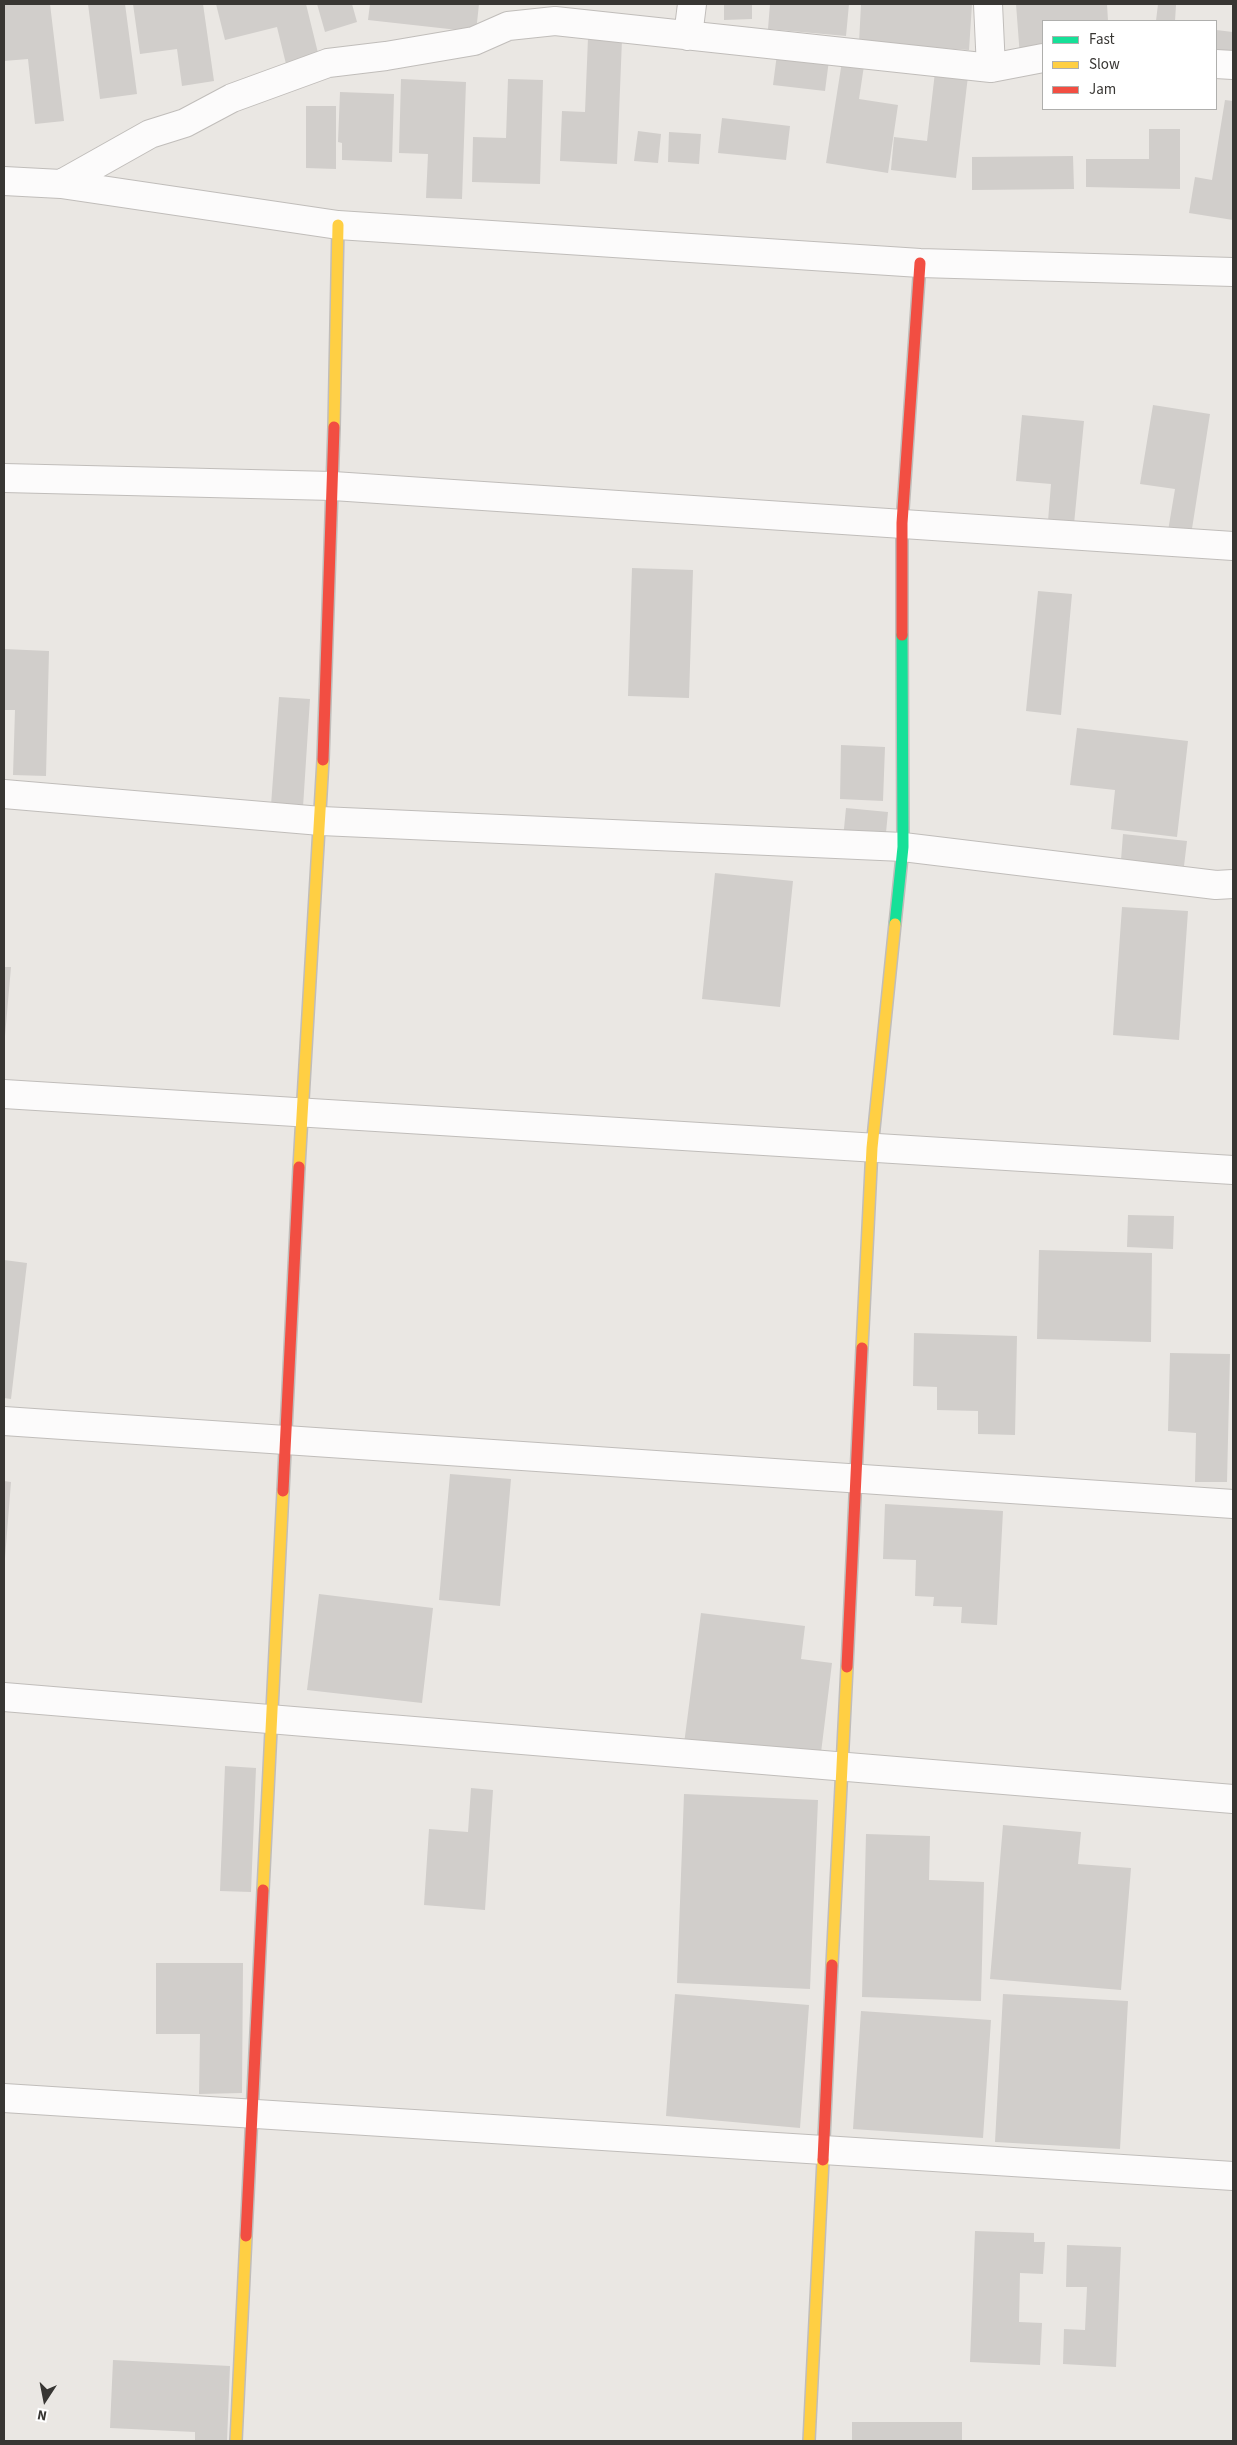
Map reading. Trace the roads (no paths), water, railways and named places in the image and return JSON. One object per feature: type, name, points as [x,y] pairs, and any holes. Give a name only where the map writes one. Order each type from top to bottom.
[{"type":"street","points":[[688,36],[692,4]]},
{"type":"street","points":[[988,4],[991,68]]},
{"type":"street","points":[[61,184],[150,134],[185,123],[232,98],[328,63],[386,56],[474,41],[507,15],[991,68],[1042,58]]},
{"type":"street","points":[[1217,64],[1233,64]]},
{"type":"street","points":[[4,181],[61,184],[338,225],[920,263],[1233,272]]},
{"type":"street","points":[[236,2441],[302,1113],[321,821],[333,486],[338,225]]},
{"type":"street","points":[[809,2441],[872,1148],[903,847],[902,524],[920,263]]},
{"type":"street","points":[[4,478],[333,486],[1233,546]]},
{"type":"street","points":[[4,794],[321,821],[903,847],[1216,884],[1233,884]]},
{"type":"street","points":[[4,1094],[1233,1170]]},
{"type":"street","points":[[4,1421],[1233,1504]]},
{"type":"street","points":[[4,1696],[1233,1799]]},
{"type":"street","points":[[4,2098],[1233,2176]]}]
